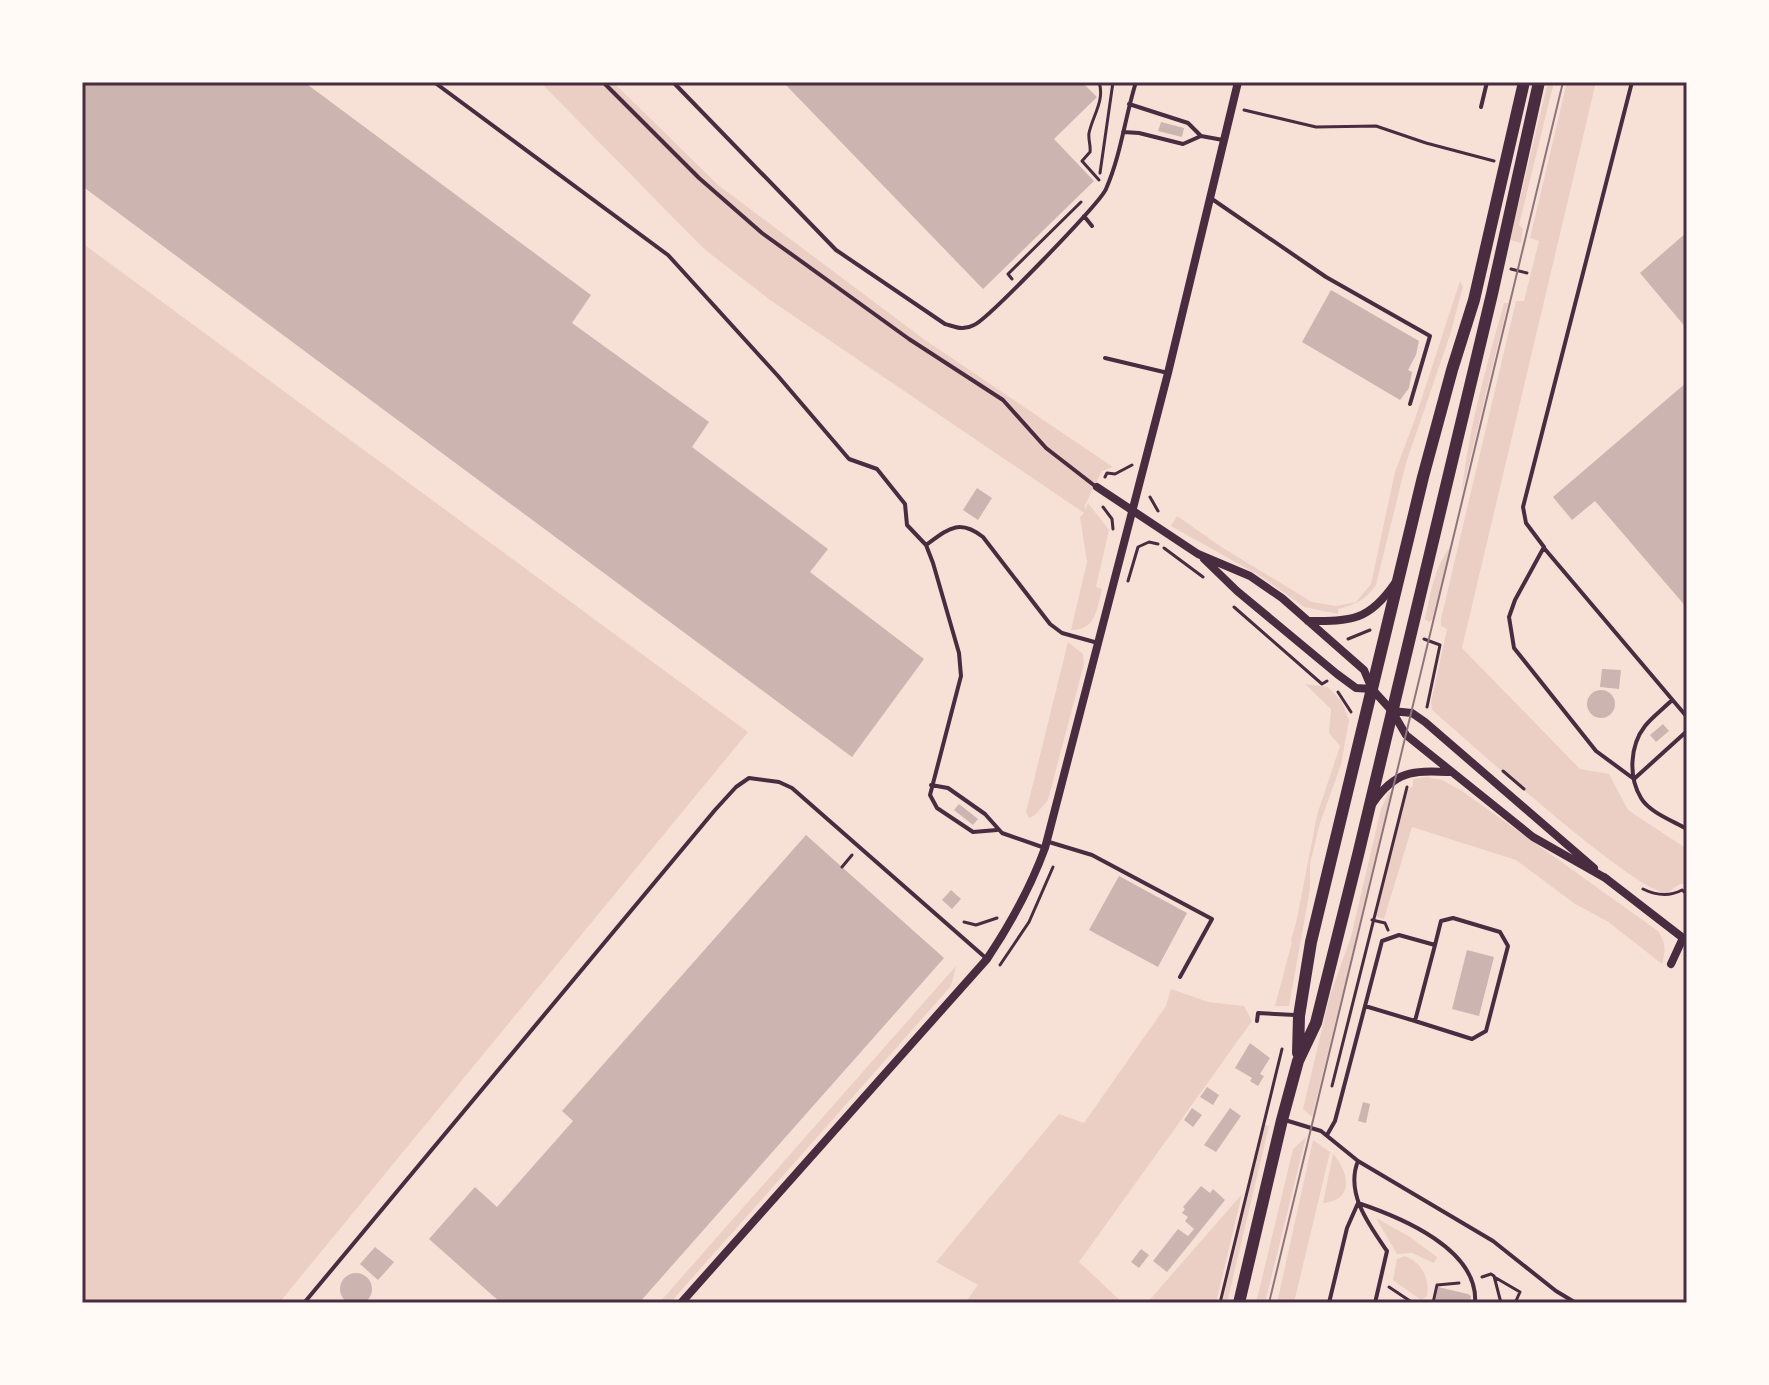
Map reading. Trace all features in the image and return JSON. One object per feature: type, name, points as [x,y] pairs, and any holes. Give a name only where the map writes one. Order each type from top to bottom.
[{"type":"main road","points":[[1298,1061],[1299,1016],[1311,942],[1443,400],[1474,300],[1524,82]]},
{"type":"main road","points":[[1239,1303],[1298,1061],[1316,1023],[1492,294],[1539,82]]},
{"type":"street","points":[[681,1303],[987,959],[1023,903],[1045,845],[1133,511],[1238,82]]},
{"type":"street","points":[[1099,488],[1198,554],[1237,591],[1356,688],[1372,689]]},
{"type":"street","points":[[1198,554],[1250,576],[1308,621],[1364,670],[1372,689],[1392,711],[1406,735],[1533,837],[1607,879]]},
{"type":"street","points":[[1308,621],[1349,620],[1375,609],[1398,579]]},
{"type":"street","points":[[1392,711],[1412,713],[1425,722],[1607,879],[1686,937],[1671,964]]},
{"type":"street","points":[[1367,812],[1379,794],[1411,771],[1452,772]]},
{"type":"lane","points":[[434,82],[668,255],[849,459],[877,469],[905,504],[907,525],[926,545],[959,653],[961,676],[931,785],[930,795],[937,808],[973,832],[997,830],[1092,855],[1212,919],[1180,977]]},
{"type":"lane","points":[[603,82],[699,178],[762,233],[909,339],[1003,400],[1046,448],[1099,488]]},
{"type":"lane","points":[[673,82],[836,250],[945,324],[961,330],[976,325],[1106,191],[1136,82]]},
{"type":"lane","points":[[1481,107],[1487,82]]},
{"type":"lane","points":[[1632,82],[1523,507],[1526,523],[1544,547],[1687,717]]},
{"type":"lane","points":[[1129,104],[1188,123],[1201,136]]},
{"type":"lane","points":[[1123,132],[1183,144],[1201,136],[1223,140]]},
{"type":"lane","points":[[1210,198],[1326,277],[1430,336],[1410,404]]},
{"type":"lane","points":[[1084,216],[1092,226]]},
{"type":"lane","points":[[1105,358],[1168,373]]},
{"type":"lane","points":[[926,545],[958,526],[971,527],[983,537],[1050,624],[1062,633],[1098,643]]},
{"type":"lane","points":[[1544,547],[1509,617],[1514,648],[1596,751],[1634,779]]},
{"type":"lane","points":[[1672,700],[1643,728],[1632,760],[1634,779],[1641,799],[1687,829]]},
{"type":"lane","points":[[1634,779],[1687,731]]},
{"type":"lane","points":[[304,1303],[736,787],[749,778],[779,782],[792,788],[987,959]]},
{"type":"lane","points":[[931,785],[948,788],[985,814],[997,830]]},
{"type":"lane","points":[[1365,1006],[1472,1039],[1486,1031],[1508,946],[1500,932],[1453,918],[1441,921],[1415,1021]]},
{"type":"lane","points":[[1327,1135],[1335,1121],[1382,941],[1399,935],[1435,945]]},
{"type":"lane","points":[[1257,1021],[1258,1013],[1299,1016]]},
{"type":"lane","points":[[1282,1120],[1313,1127],[1327,1135],[1358,1161],[1493,1241],[1576,1303]]},
{"type":"lane","points":[[1358,1161],[1354,1172],[1358,1203],[1387,1251],[1375,1303]]},
{"type":"lane","points":[[1329,1303],[1347,1228],[1358,1203]]},
{"type":"lane","points":[[1358,1203],[1420,1229],[1444,1245],[1466,1267],[1476,1295],[1475,1303]]},
{"type":"path","points":[[1099,82],[1101,100],[1088,135],[1090,152],[1082,161],[1099,180]]},
{"type":"path","points":[[1096,187],[1113,82]]},
{"type":"path","points":[[1232,107],[1316,127],[1376,126],[1426,143],[1505,163]]},
{"type":"path","points":[[1017,285],[1008,274],[1085,198]]},
{"type":"path","points":[[1107,473],[1095,502],[1112,519],[1114,533]]},
{"type":"path","points":[[1150,497],[1159,512]]},
{"type":"path","points":[[1128,582],[1141,545],[1152,542],[1163,548]]},
{"type":"path","points":[[1314,677],[1322,684],[1327,680],[1340,694],[1351,710],[1352,719]]},
{"type":"path","points":[[1430,685],[1426,704],[1433,713]]},
{"type":"path","points":[[1498,767],[1526,791]]},
{"type":"path","points":[[1332,1086],[1411,771]]},
{"type":"path","points":[[997,968],[1035,911],[1059,844]]},
{"type":"path","points":[[842,867],[859,848]]},
{"type":"path","points":[[1636,885],[1657,895],[1670,895],[1682,890],[1687,894]]},
{"type":"path","points":[[1372,920],[1385,923],[1391,938]]},
{"type":"path","points":[[1220,1303],[1284,1043]]},
{"type":"path","points":[[1501,1303],[1492,1275],[1520,1292],[1515,1303]]},
{"type":"path","points":[[1433,1303],[1437,1285],[1460,1283]]},
{"type":"path","points":[[1389,1287],[1413,1303]]},
{"type":"shaded area","points":[[540,82],[613,82],[718,185],[925,340],[1113,467],[1102,471],[1085,505],[1085,511],[1088,503],[1109,530],[1096,587],[1102,589],[1097,611],[1086,627],[1071,630],[1087,562],[1080,517],[1084,513],[770,300],[703,248]]},
{"type":"shaded area","points":[[1548,82],[1554,82],[1519,225],[1523,229],[1521,243],[1510,240]]},
{"type":"shaded area","points":[[1567,82],[1596,82],[1462,648],[1580,769],[1609,774],[1628,810],[1687,849],[1687,885],[1680,884],[1667,893],[1622,869],[1588,843],[1432,710],[1431,702],[1447,629],[1441,626],[1441,619],[1516,301],[1524,301],[1539,241],[1530,238]]},
{"type":"shaded area","points":[[82,243],[748,732],[279,1303],[82,1303]]},
{"type":"shaded area","points":[[1460,281],[1463,287],[1450,335],[1406,463],[1376,585],[1364,598],[1355,604],[1338,609],[1338,614],[1304,607],[1262,577],[1171,526],[1177,516],[1312,602],[1336,606],[1356,602],[1371,584],[1395,472]]},
{"type":"shaded area","points":[[1504,303],[1508,303],[1462,493],[1473,421]]},
{"type":"shaded area","points":[[1452,545],[1434,618],[1429,622],[1425,619],[1434,580],[1441,561]]},
{"type":"shaded area","points":[[1068,642],[1083,654],[1084,664],[1048,800],[1029,818],[1026,812]]},
{"type":"shaded area","points":[[1305,684],[1328,687],[1342,702],[1349,720],[1341,765],[1320,823],[1310,864],[1310,889],[1289,1006],[1275,1006],[1292,942],[1317,815],[1340,746],[1329,733],[1331,709]]},
{"type":"shaded area","points":[[1427,777],[1442,780],[1462,791],[1658,931],[1664,947],[1662,964],[1607,921],[1575,904],[1516,860],[1412,827],[1384,919],[1375,916],[1407,790],[1413,786],[1413,779]]},
{"type":"shaded area","points":[[1389,792],[1392,792],[1312,1117],[1303,1109],[1330,995],[1351,937],[1381,809]]},
{"type":"shaded area","points":[[956,966],[951,986],[670,1303],[659,1303]]},
{"type":"shaded area","points":[[1171,989],[1208,1002],[1244,1006],[1252,1021],[1079,1262],[1123,1303],[965,1303],[978,1285],[936,1262],[1059,1114],[1084,1123],[1166,1006]]},
{"type":"shaded area","points":[[1265,1125],[1269,1126],[1227,1303],[1222,1303]]},
{"type":"shaded area","points":[[1306,1137],[1265,1303],[1256,1303],[1293,1149]]},
{"type":"shaded area","points":[[1313,1140],[1330,1152],[1294,1303],[1277,1303]]},
{"type":"shaded area","points":[[1333,1154],[1343,1169],[1346,1184],[1340,1197],[1323,1203]]},
{"type":"shaded area","points":[[1242,1194],[1216,1303],[1147,1303]]},
{"type":"shaded area","points":[[1376,1218],[1437,1257],[1434,1263],[1412,1253],[1397,1254]]},
{"type":"shaded area","points":[[1405,1256],[1420,1267],[1426,1277],[1427,1296],[1421,1300],[1393,1280],[1397,1259]]},
{"type":"building","points":[[82,82],[304,82],[591,295],[572,323],[709,422],[692,447],[828,549],[810,572],[924,659],[852,757],[82,186]]},
{"type":"building","points":[[783,82],[1082,82],[1097,97],[1054,139],[1094,181],[983,289]]},
{"type":"building","points":[[1161,122],[1184,128],[1182,137],[1158,131]]},
{"type":"building","points":[[1687,232],[1687,329],[1640,273]]},
{"type":"building","points":[[1331,290],[1419,341],[1408,370],[1412,372],[1409,388],[1400,400],[1302,342]]},
{"type":"building","points":[[1687,382],[1687,608],[1595,501],[1572,520],[1553,497]]},
{"type":"building","points":[[977,488],[992,498],[978,520],[963,510]]},
{"type":"building","points":[[1602,669],[1621,670],[1619,689],[1600,687]]},
{"type":"building","points":[[1601,690],[1611,694],[1615,704],[1611,714],[1601,718],[1591,714],[1587,704],[1591,694]]},
{"type":"building","points":[[1663,724],[1669,731],[1656,742],[1650,735]]},
{"type":"building","points":[[959,804],[978,819],[973,825],[954,810]]},
{"type":"building","points":[[806,835],[944,958],[639,1303],[501,1303],[429,1239],[475,1187],[497,1207],[573,1121],[562,1111]]},
{"type":"building","points":[[1119,876],[1187,913],[1158,967],[1089,930]]},
{"type":"building","points":[[951,890],[961,899],[952,909],[942,900]]},
{"type":"building","points":[[1467,950],[1494,957],[1479,1016],[1452,1009]]},
{"type":"building","points":[[1250,1043],[1270,1058],[1260,1074],[1264,1076],[1258,1086],[1250,1081],[1252,1078],[1235,1068]]},
{"type":"building","points":[[1207,1087],[1219,1095],[1213,1105],[1200,1097]]},
{"type":"building","points":[[1363,1102],[1370,1104],[1366,1123],[1358,1121]]},
{"type":"building","points":[[1192,1108],[1202,1115],[1193,1127],[1184,1120]]},
{"type":"building","points":[[1230,1108],[1241,1116],[1216,1152],[1204,1145]]},
{"type":"building","points":[[1201,1186],[1210,1193],[1213,1189],[1225,1200],[1167,1272],[1153,1261],[1178,1229],[1188,1236],[1194,1229],[1182,1213],[1183,1207]]},
{"type":"building","points":[[375,1247],[394,1262],[378,1280],[360,1264]]},
{"type":"building","points":[[1141,1249],[1149,1255],[1139,1268],[1131,1262]]},
{"type":"building","points":[[356,1273],[368,1277],[372,1289],[368,1301],[356,1305],[344,1301],[340,1289],[344,1277]]},
{"type":"building","points":[[1438,1287],[1468,1294],[1471,1296],[1470,1303],[1435,1303]]},
{"type":"tram line","points":[[1269,1303],[1563,82]]}]
